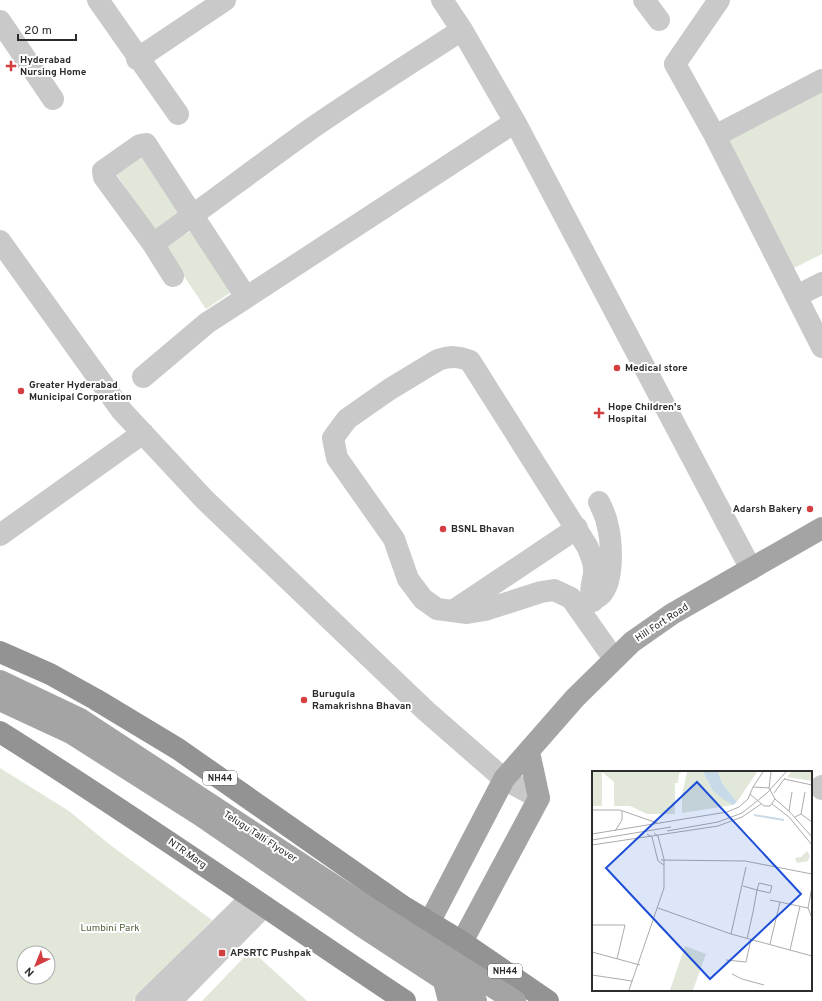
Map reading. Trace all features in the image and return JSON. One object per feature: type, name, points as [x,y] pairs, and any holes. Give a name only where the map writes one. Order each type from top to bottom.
[{"type":"highway","name":"NH44","points":[[0,652],[50,674],[178,749],[429,923],[462,942],[548,1001]]},
{"type":"highway","name":"NTR Marg","points":[[0,732],[105,798],[405,1001]]},
{"type":"main road","name":"Hill Fort Road","points":[[429,923],[504,780],[576,698],[632,642],[672,614],[822,528]]},
{"type":"main road","name":"Telugu Talli Flyover","points":[[0,681],[80,719],[376,913],[515,1001]]},
{"type":"main road","name":"Telugu Talli Flyover","points":[[0,700],[77,737],[200,815],[360,925],[476,1001]]},
{"type":"main road","points":[[482,1001],[462,942],[539,798],[529,752]]},
{"type":"main road","points":[[429,923],[449,1001]]},
{"type":"main road","points":[[372,979],[386,1001]]},
{"type":"street","points":[[98,0],[178,114]]},
{"type":"street","points":[[138,59],[225,0]]},
{"type":"street","points":[[644,0],[659,20]]},
{"type":"street","points":[[719,0],[675,64],[715,136],[822,347]]},
{"type":"street","points":[[450,3],[462,30],[515,122],[751,569]]},
{"type":"street","points":[[0,20],[53,100]]},
{"type":"street","points":[[152,244],[318,124],[378,83],[462,30]]},
{"type":"street","points":[[715,136],[822,80]]},
{"type":"street","points":[[142,377],[207,323],[515,122]]},
{"type":"street","points":[[173,276],[104,177],[103,171],[140,145],[146,144],[246,298]]},
{"type":"street","points":[[0,241],[122,411],[230,525],[426,711],[504,780],[539,798]]},
{"type":"street","points":[[797,296],[822,283]]},
{"type":"street","points":[[588,608],[594,573],[593,560],[577,528],[470,361],[460,357],[450,356],[438,360],[390,389],[347,420],[339,429],[333,438],[337,458],[394,539],[408,579],[423,598],[438,609],[467,613],[485,610],[541,592],[554,590],[588,608],[614,660]]},
{"type":"street","points":[[0,535],[143,433]]},
{"type":"street","points":[[588,608],[602,594],[608,577],[612,557],[607,523],[599,502]]},
{"type":"street","points":[[453,611],[577,528]]},
{"type":"street","points":[[822,786],[820,787],[822,789]]},
{"type":"street","points":[[146,1001],[257,902]]},
{"type":"street","points":[[171,1001],[257,902]]},
{"type":"green space","points":[[822,92],[822,254],[792,269],[726,141]]},
{"type":"green space","points":[[143,148],[185,210],[155,231],[113,169]]},
{"type":"green space","points":[[195,228],[236,289],[206,309],[165,248]]},
{"type":"green space","name":"Lumbini Park","points":[[0,768],[69,811],[109,844],[212,920],[133,1001],[0,1001]]},
{"type":"green space","points":[[251,950],[307,1001],[202,1001]]},
{"type":"place","name":"Hyderabad Nursing Home","points":[[11,66]]},
{"type":"place","name":"Medical store","points":[[617,368]]},
{"type":"place","name":"Greater Hyderabad Municipal Corporation","points":[[21,391]]},
{"type":"place","name":"Hope Children's Hospital","points":[[599,413]]},
{"type":"place","name":"Adarsh Bakery","points":[[810,509]]},
{"type":"place","name":"BSNL Bhavan","points":[[443,529]]},
{"type":"place","name":"Burugula Ramakrishna Bhavan","points":[[304,700]]},
{"type":"place","name":"APSRTC Pushpak","points":[[222,953]]}]
